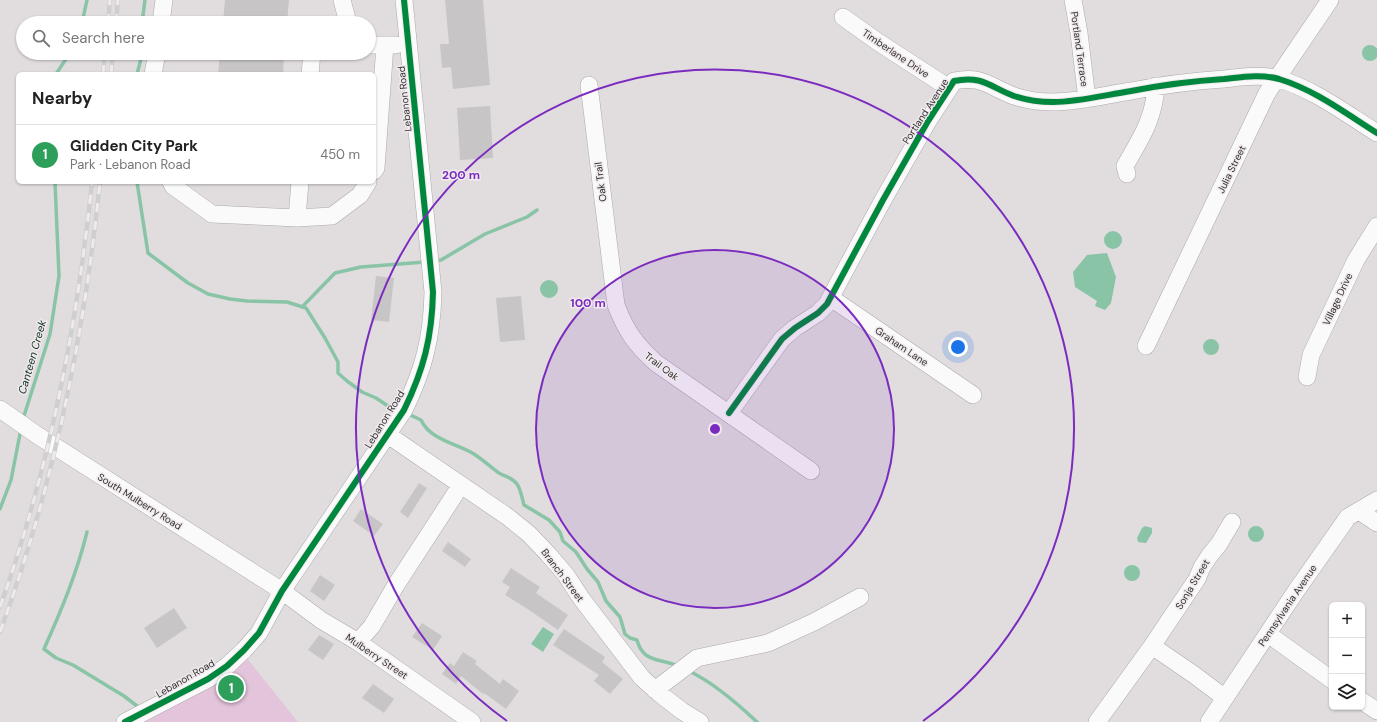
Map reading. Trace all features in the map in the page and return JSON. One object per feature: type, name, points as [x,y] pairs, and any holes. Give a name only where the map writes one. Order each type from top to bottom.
[{"type":"street","points":[[162,16],[164,0]]},
{"type":"street","points":[[342,0],[346,16]]},
{"type":"street","name":"Lebanon Road","points":[[124,722],[208,679],[227,666],[259,633],[282,591],[404,410],[421,371],[429,342],[433,292],[404,0]]},
{"type":"street","name":"Portland Terrace","points":[[1072,0],[1079,34],[1087,99]]},
{"type":"street","name":"Julia Street","points":[[1146,346],[1267,94],[1330,0]]},
{"type":"street","name":"Timberlane Drive","points":[[844,17],[878,42],[949,88]]},
{"type":"street","points":[[376,168],[377,45],[408,45]]},
{"type":"street","points":[[153,72],[156,60]]},
{"type":"street","points":[[310,72],[311,60]]},
{"type":"street","name":"Portland Avenue","points":[[729,413],[782,339],[795,328],[818,313],[831,298],[883,200],[928,120],[954,81],[965,79],[978,80],[1015,96],[1035,101],[1071,102],[1156,86],[1204,80],[1261,76],[1277,79],[1312,92],[1377,133]]},
{"type":"street","name":"Oak Trail","points":[[589,85],[612,278]]},
{"type":"street","points":[[1127,174],[1125,166],[1148,125],[1153,111],[1156,86]]},
{"type":"street","points":[[172,184],[212,214],[297,218],[332,216],[360,194],[367,184]]},
{"type":"street","points":[[297,218],[300,184]]},
{"type":"street","name":"Village Drive","points":[[1307,377],[1311,355],[1356,260],[1377,226]]},
{"type":"street","name":"Trail Oak","points":[[612,278],[616,305],[629,335],[640,348],[656,363],[729,413]]},
{"type":"street","name":"Graham Lane","points":[[831,298],[973,395]]},
{"type":"street","name":"South Mulberry Road","points":[[0,410],[282,591]]},
{"type":"street","points":[[729,413],[811,471]]},
{"type":"street","name":"Branch Street","points":[[388,435],[508,517],[529,534],[566,575],[581,598],[642,678],[682,711],[700,722]]},
{"type":"street","points":[[358,642],[372,626],[396,585],[461,485]]},
{"type":"street","name":"Pennsylvania Avenue","points":[[1209,722],[1348,517],[1377,500]]},
{"type":"street","points":[[1359,511],[1377,523]]},
{"type":"street","name":"Sonja Street","points":[[1097,722],[1152,646],[1197,579],[1202,566],[1220,544],[1232,522]]},
{"type":"street","name":"Mulberry Street","points":[[282,591],[321,620],[358,642],[472,722]]},
{"type":"street","points":[[655,690],[697,658],[768,644],[814,622],[860,597]]},
{"type":"street","points":[[1268,634],[1329,678]]},
{"type":"street","points":[[1152,646],[1225,698]]},
{"type":"street","points":[[1365,703],[1377,712]]},
{"type":"shaded area","points":[[1367,45],[1373,45],[1378,50],[1376,59],[1373,61],[1367,61],[1362,56],[1362,50]]},
{"type":"shaded area","points":[[1113,231],[1119,234],[1122,240],[1119,246],[1113,249],[1107,246],[1104,240],[1107,234]]},
{"type":"shaded area","points":[[1107,253],[1116,277],[1111,303],[1105,310],[1095,306],[1097,301],[1075,287],[1073,272],[1087,255]]},
{"type":"shaded area","points":[[549,280],[555,283],[558,289],[555,295],[549,298],[543,295],[540,289],[543,283]]},
{"type":"shaded area","points":[[1208,339],[1214,339],[1219,344],[1217,353],[1214,355],[1208,355],[1203,350],[1203,344]]},
{"type":"shaded area","points":[[1145,526],[1152,528],[1152,533],[1146,543],[1138,542],[1137,538],[1142,528]]},
{"type":"shaded area","points":[[1253,526],[1259,526],[1264,531],[1262,540],[1259,542],[1253,542],[1248,537],[1248,531]]},
{"type":"shaded area","points":[[1129,565],[1135,565],[1140,570],[1138,579],[1135,581],[1129,581],[1124,576],[1124,570]]},
{"type":"shaded area","points":[[543,627],[554,634],[543,652],[531,644]]},
{"type":"shaded area","points":[[242,652],[298,722],[125,722]]},
{"type":"building","points":[[225,0],[289,0],[288,16],[224,16]]},
{"type":"building","points":[[445,0],[483,0],[490,85],[453,89],[451,67],[442,68],[440,44],[449,44]]},
{"type":"building","points":[[219,60],[284,60],[283,72],[218,72]]},
{"type":"building","points":[[490,106],[493,158],[460,160],[457,108]]},
{"type":"building","points":[[376,276],[394,278],[389,322],[371,320]]},
{"type":"building","points":[[521,296],[525,340],[500,342],[496,298]]},
{"type":"building","points":[[419,483],[427,488],[408,518],[400,512]]},
{"type":"building","points":[[361,509],[383,524],[374,536],[353,521]]},
{"type":"building","points":[[448,542],[471,559],[465,567],[442,551]]},
{"type":"building","points":[[511,568],[540,587],[536,593],[568,615],[558,630],[505,595],[510,587],[502,582]]},
{"type":"building","points":[[320,575],[335,585],[324,601],[310,591]]},
{"type":"building","points":[[174,608],[187,628],[157,648],[144,628]]},
{"type":"building","points":[[422,623],[442,636],[433,650],[412,637]]},
{"type":"building","points":[[564,629],[605,657],[602,662],[623,679],[610,694],[594,681],[599,675],[553,645]]},
{"type":"building","points":[[319,635],[334,644],[323,660],[308,650]]},
{"type":"building","points":[[463,652],[477,661],[475,664],[500,684],[503,679],[519,691],[506,709],[484,693],[483,694],[461,676],[456,684],[442,674],[450,663],[454,666]]},
{"type":"building","points":[[373,684],[394,699],[384,713],[362,698]]},
{"type":"waterway","name":"Canteen Creek","points":[[84,16],[87,0]]},
{"type":"waterway","points":[[143,16],[145,0]]},
{"type":"waterway","name":"Canteen Creek","points":[[57,72],[65,60]]},
{"type":"waterway","points":[[138,72],[141,60]]},
{"type":"waterway","name":"Canteen Creek","points":[[23,419],[50,334],[59,276],[55,184]]},
{"type":"waterway","points":[[137,184],[148,253],[188,283],[208,294],[247,301],[287,302],[306,308],[338,362],[338,373],[362,392],[376,398],[388,406],[399,410]]},
{"type":"waterway","points":[[435,261],[441,260],[485,234],[527,217],[537,210]]},
{"type":"waterway","points":[[302,307],[335,273],[361,267],[425,262]]},
{"type":"waterway","points":[[406,413],[421,420],[425,427],[438,437],[474,454],[499,473],[515,482],[520,489],[524,505],[549,520],[560,532],[563,541],[576,552],[598,582],[606,601],[620,617],[625,634],[630,638],[637,640],[643,653],[653,659],[678,666]]},
{"type":"waterway","name":"Canteen Creek","points":[[0,509],[11,480],[21,429]]},
{"type":"waterway","points":[[87,532],[68,592],[44,649],[56,658],[73,665],[124,696],[139,709]]},
{"type":"waterway","points":[[689,671],[734,701],[757,722]]},
{"type":"railway","points":[[109,16],[110,0]]},
{"type":"railway","points":[[117,16],[118,0]]},
{"type":"railway","points":[[103,72],[104,60]]},
{"type":"railway","points":[[111,72],[112,60]]},
{"type":"railway","points":[[0,607],[33,503],[59,398],[78,290],[92,184]]},
{"type":"railway","points":[[0,632],[36,521],[64,410],[76,354],[100,184]]},
{"type":"cycle path","points":[[125,722],[208,679],[227,666],[259,633],[282,591],[404,410],[417,381],[429,338],[433,292],[404,0]]},
{"type":"cycle path","points":[[729,413],[782,339],[795,328],[818,313],[827,304],[883,200],[928,121],[954,81],[979,81],[1014,96],[1043,102],[1063,102],[1189,82],[1259,76],[1272,77],[1305,89],[1377,133]]},
{"type":"place","name":"Glidden City Park","points":[[231,688]]}]
